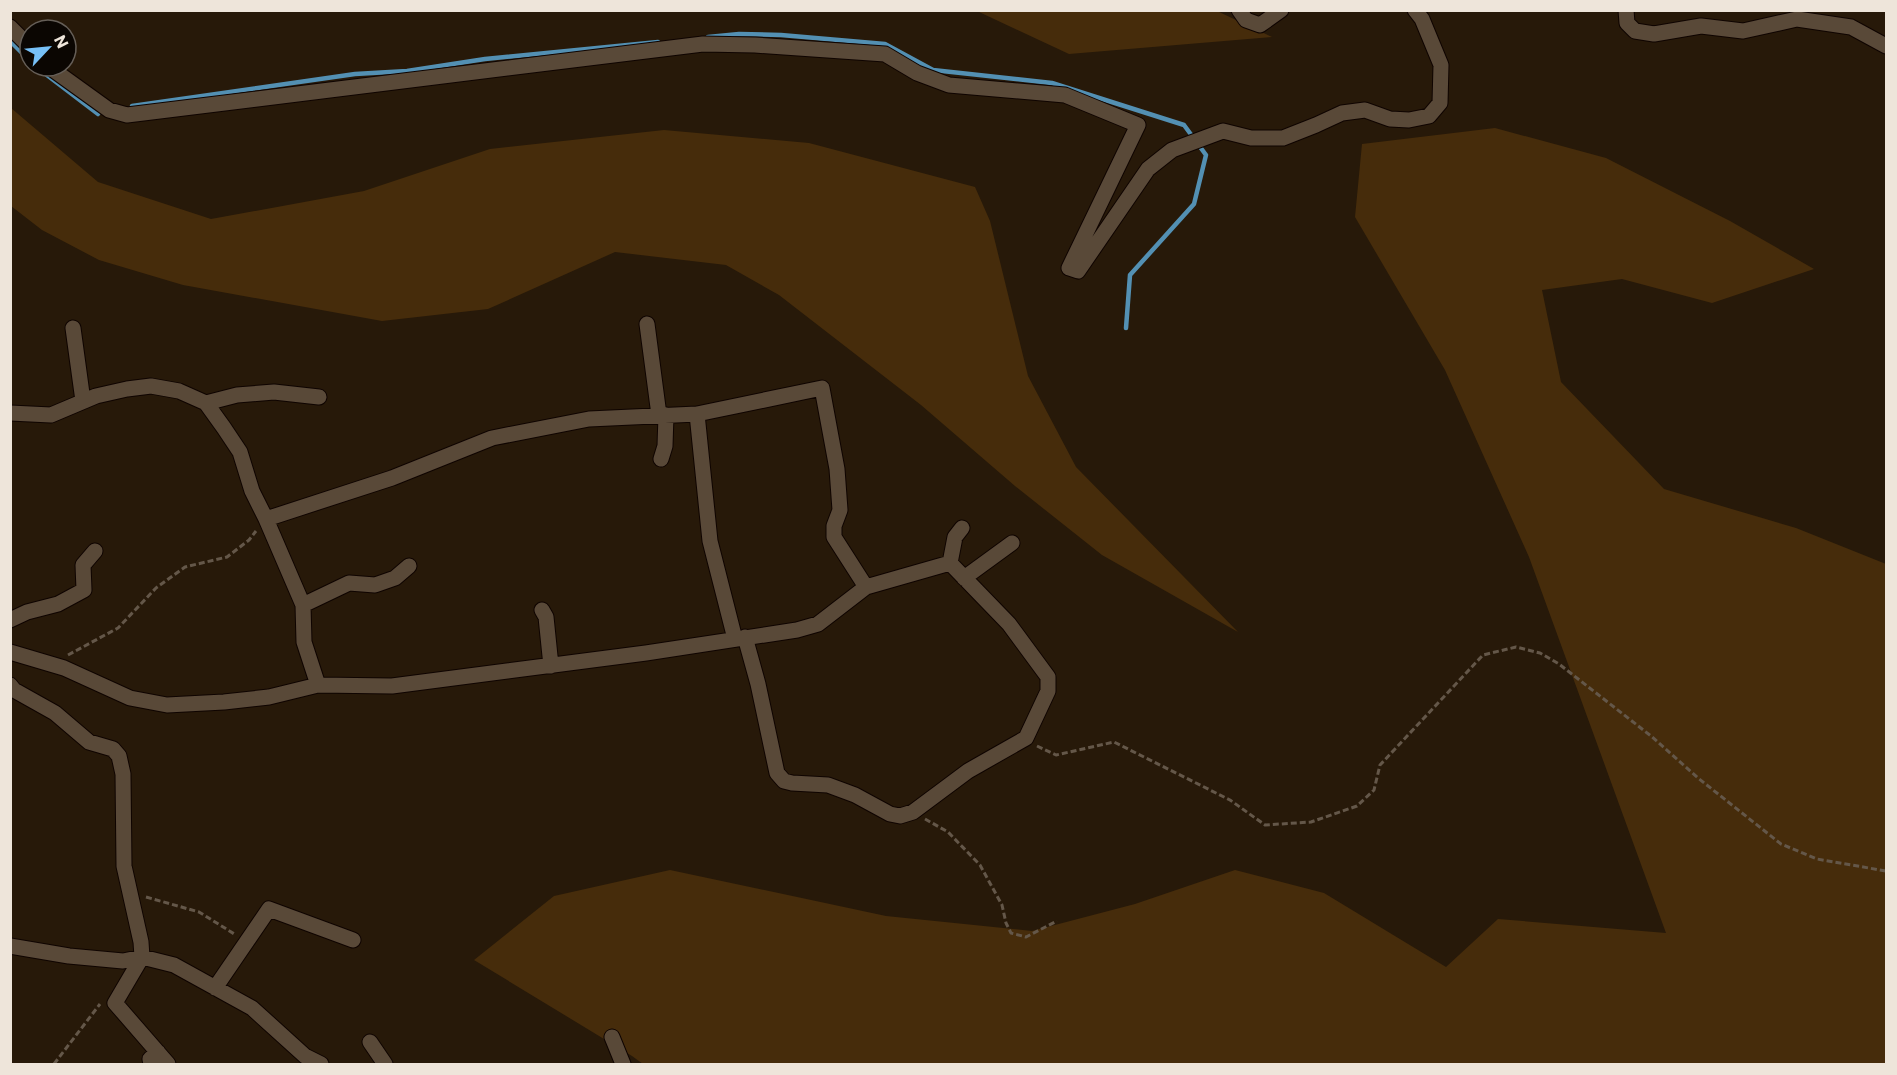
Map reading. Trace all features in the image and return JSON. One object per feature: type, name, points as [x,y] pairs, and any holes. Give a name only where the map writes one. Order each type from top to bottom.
[{"type":"street","points":[[1239,10],[1246,20],[1260,25],[1281,10]]},
{"type":"street","points":[[65,78],[109,110],[127,115],[703,45],[754,45],[885,54],[917,73],[949,85],[1065,95],[1138,125],[1069,268],[1078,271],[1148,169],[1172,150],[1223,131],[1251,138],[1283,138],[1342,113],[1353,111],[1365,110],[1390,119],[1409,120],[1429,116],[1440,103],[1441,65],[1422,19],[1415,10]]},
{"type":"street","points":[[1626,10],[1627,23],[1635,31],[1654,34],[1701,26],[1743,31],[1797,19],[1851,27],[1887,46]]},
{"type":"street","points":[[647,324],[662,415],[665,446],[661,459]]},
{"type":"street","points":[[73,328],[83,402]]},
{"type":"street","points":[[10,413],[51,415],[96,396],[151,386],[179,391],[206,403],[240,452],[252,491],[303,605],[304,642],[318,685]]},
{"type":"street","points":[[266,519],[392,478],[492,438],[589,419],[697,414],[822,388],[837,469],[840,510],[834,526],[834,537],[866,587]]},
{"type":"street","points":[[206,403],[237,395],[274,392],[319,397]]},
{"type":"street","points":[[697,414],[710,541],[740,638],[758,684],[777,773],[784,781],[828,785],[855,795],[890,814],[900,816],[913,812],[968,771],[1026,738],[1048,691],[1048,677],[1009,624],[950,563]]},
{"type":"street","points":[[950,563],[955,537],[962,528]]},
{"type":"street","points":[[964,578],[1012,543]]},
{"type":"street","points":[[10,620],[27,612],[58,604],[84,590],[83,565],[95,551]]},
{"type":"street","points":[[10,652],[64,668],[130,698],[167,705],[224,702],[269,697],[318,685],[392,686],[551,666],[797,630],[818,624],[866,587],[950,563]]},
{"type":"street","points":[[303,605],[349,583],[375,585],[395,578],[409,566]]},
{"type":"street","points":[[542,610],[546,617],[551,666]]},
{"type":"street","points":[[10,686],[55,713],[89,742],[113,749],[119,756],[123,774],[124,866],[141,942],[141,957],[115,1003],[154,1058],[168,1065]]},
{"type":"street","points":[[215,988],[269,909],[353,940]]},
{"type":"street","points":[[10,945],[69,956],[123,961],[141,957],[174,965],[252,1008],[305,1056],[321,1065]]},
{"type":"street","points":[[612,1037],[623,1065]]},
{"type":"street","points":[[370,1042],[385,1065]]},
{"type":"path","points":[[50,664],[117,628],[156,588],[185,567],[227,557],[249,540],[266,519]]},
{"type":"path","points":[[1026,738],[1037,747],[1056,755],[1114,742],[1230,801],[1266,825],[1311,822],[1356,806],[1374,790],[1380,765],[1483,656],[1516,647],[1540,653],[1559,664],[1781,844],[1817,859],[1887,871]]},
{"type":"path","points":[[913,812],[948,832],[980,866],[1002,905],[1011,933],[1026,937],[1057,921]]},
{"type":"path","points":[[130,892],[199,912],[247,942]]},
{"type":"path","points":[[54,1065],[105,998]]},
{"type":"shaded area","points":[[977,11],[1217,11],[1272,37],[1069,54]]},
{"type":"shaded area","points":[[11,108],[98,182],[211,219],[364,191],[490,149],[664,130],[809,143],[975,187],[990,221],[1028,376],[1076,467],[1238,632],[1102,555],[1015,486],[921,405],[779,295],[726,265],[615,252],[488,309],[382,321],[183,285],[99,260],[42,230],[11,206]]},
{"type":"shaded area","points":[[1495,128],[1606,158],[1730,221],[1814,269],[1712,303],[1622,279],[1542,290],[1561,382],[1664,489],[1796,528],[1886,564],[1886,1064],[643,1064],[474,960],[554,896],[670,870],[886,916],[1032,931],[1135,904],[1235,870],[1324,893],[1446,967],[1498,919],[1666,933],[1529,557],[1445,370],[1355,217],[1362,144]]},
{"type":"waterway","points":[[708,37],[739,34],[781,35],[885,44],[933,70],[1052,83],[1184,125],[1206,155],[1194,204],[1130,275],[1126,328]]},
{"type":"waterway","points":[[10,41],[18,49]]},
{"type":"waterway","points":[[132,106],[355,74],[407,71],[485,59],[658,42]]},
{"type":"waterway","points":[[51,78],[98,114]]}]
